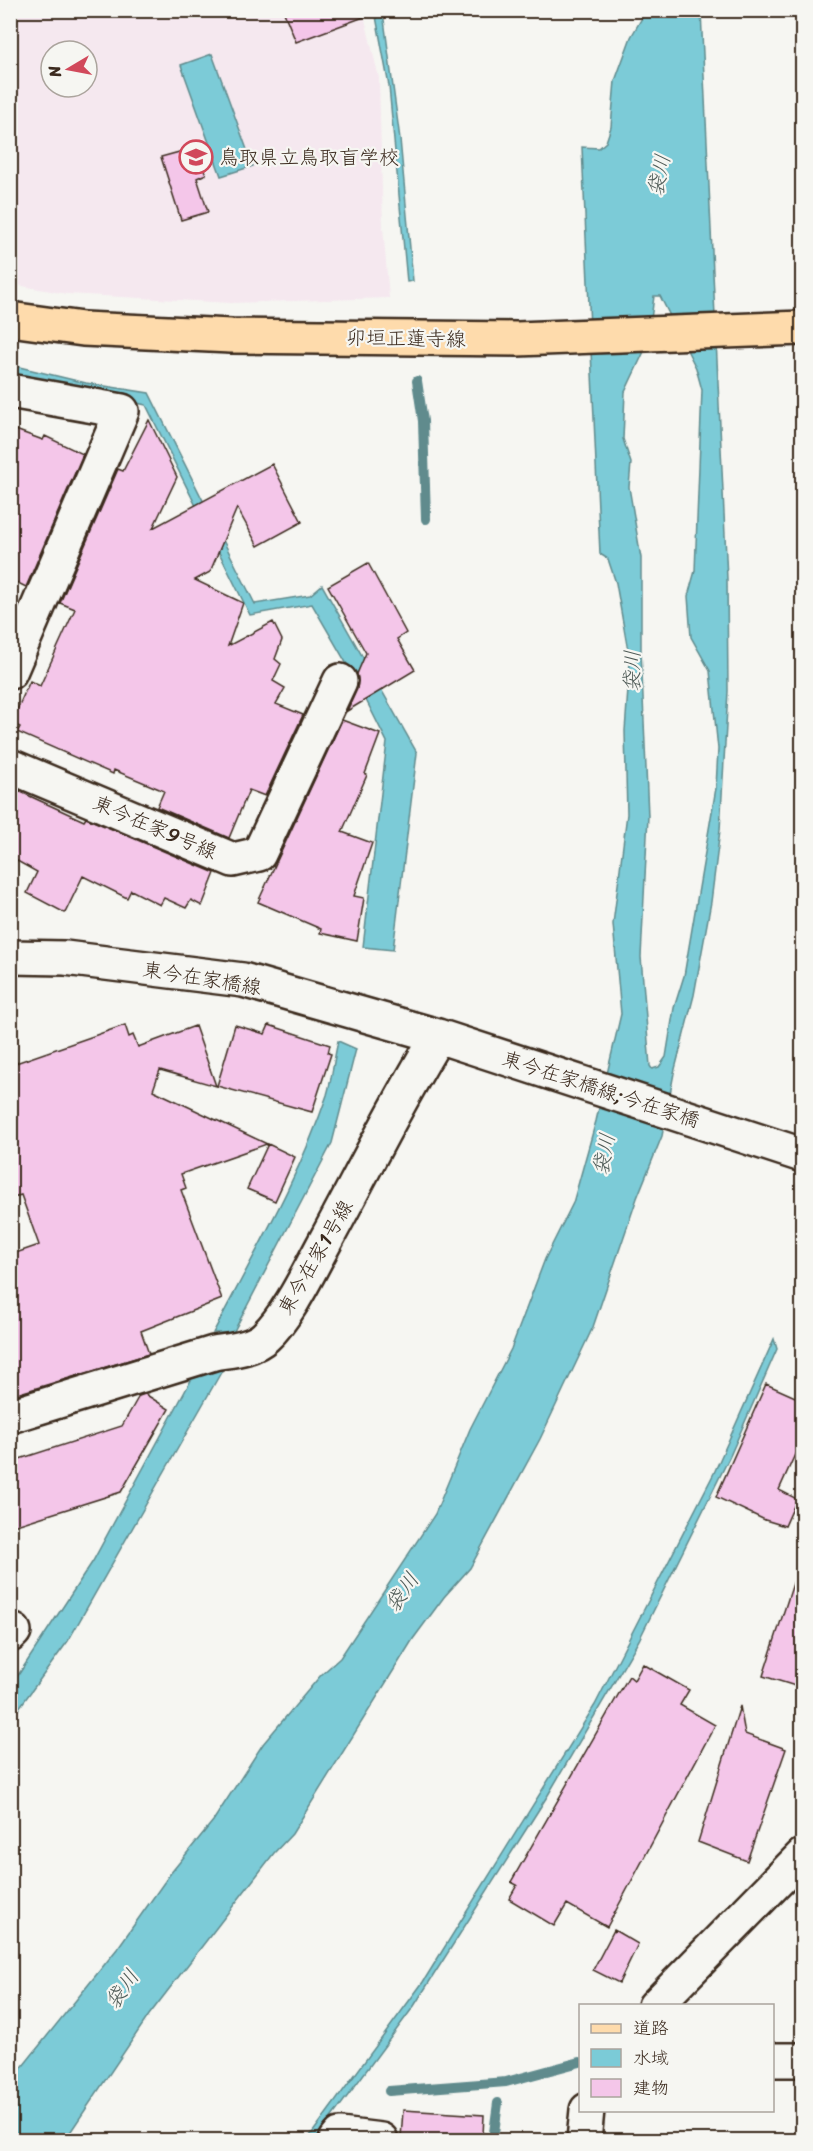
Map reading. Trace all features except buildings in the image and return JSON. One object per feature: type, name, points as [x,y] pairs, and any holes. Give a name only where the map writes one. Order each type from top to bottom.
[{"type":"main road","name":"卯垣正蓮寺線","points":[[10,319],[83,329],[231,336],[517,339],[802,328]]},
{"type":"street","points":[[10,391],[122,411],[10,672]]},
{"type":"street","name":"東今在家9号線","points":[[10,766],[233,860],[259,854],[340,681]]},
{"type":"street","name":"東今在家橋線","points":[[10,957],[65,958],[243,980],[448,1039]]},
{"type":"street","name":"東今在家橋線;今在家橋","points":[[448,1039],[802,1155]]},
{"type":"street","name":"東今在家1号線","points":[[10,1416],[214,1353],[246,1348],[265,1337],[297,1294],[382,1138],[400,1098],[448,1039]]},
{"type":"street","points":[[658,2004],[802,1856]]},
{"type":"street","points":[[774,2060],[802,2060]]},
{"type":"street","points":[[584,2140],[587,2112]]},
{"type":"street","points":[[336,2140],[340,2135],[381,2140]]},
{"type":"shaded area","name":"鳥取県立鳥取盲学校","points":[[10,11],[363,11],[379,78],[383,227],[389,298],[231,303],[67,294],[11,284]]},
{"type":"water","points":[[375,11],[382,11],[384,20],[400,139],[413,281],[407,282],[389,86]]},
{"type":"water","name":"袋川","points":[[646,11],[701,11],[727,579],[728,691],[720,830],[711,902],[694,995],[674,1073],[662,1136],[637,1198],[593,1327],[540,1439],[470,1568],[444,1597],[413,1639],[292,1834],[274,1853],[149,2015],[65,2140],[11,2140],[11,2081],[117,1949],[170,1874],[213,1821],[263,1744],[321,1675],[340,1658],[435,1514],[470,1429],[511,1349],[545,1259],[573,1203],[596,1121],[621,1014],[613,924],[627,814],[625,731],[630,662],[616,583],[608,559],[600,554],[582,147],[599,148],[606,142],[611,127],[615,81],[631,37]],"holes":[[[654,296],[660,296],[696,368],[702,390],[695,571],[688,596],[691,637],[710,671],[718,749],[716,788],[684,976],[674,1008],[666,1057],[659,1067],[652,1069],[641,957],[648,816],[641,650],[641,558],[629,487],[631,463],[623,439],[625,392],[648,343]]]},
{"type":"water","points":[[212,54],[253,166],[221,176],[181,65]]},
{"type":"water","points":[[11,365],[86,383],[149,393],[255,604],[310,595],[322,585],[417,753],[393,950],[363,947],[387,742],[355,678],[312,604],[250,615],[146,405],[11,376]]},
{"type":"water","points":[[338,1041],[356,1049],[332,1143],[233,1333],[213,1333],[289,1186],[316,1126],[327,1095]]},
{"type":"water","points":[[774,1339],[777,1349],[730,1456],[639,1640],[548,1795],[414,2006],[315,2140],[307,2140],[423,1982],[595,1705],[714,1473]]},
{"type":"water","points":[[223,1369],[68,1641],[11,1719],[11,1686],[93,1561],[196,1371]]},
{"type":"waterway","points":[[417,381],[423,421],[426,519]]},
{"type":"waterway","points":[[389,2091],[506,2082],[579,2062]]},
{"type":"waterway","points":[[493,2140],[498,2103]]},
{"type":"place","name":"鳥取県立鳥取盲学校","points":[[196,157]]}]
